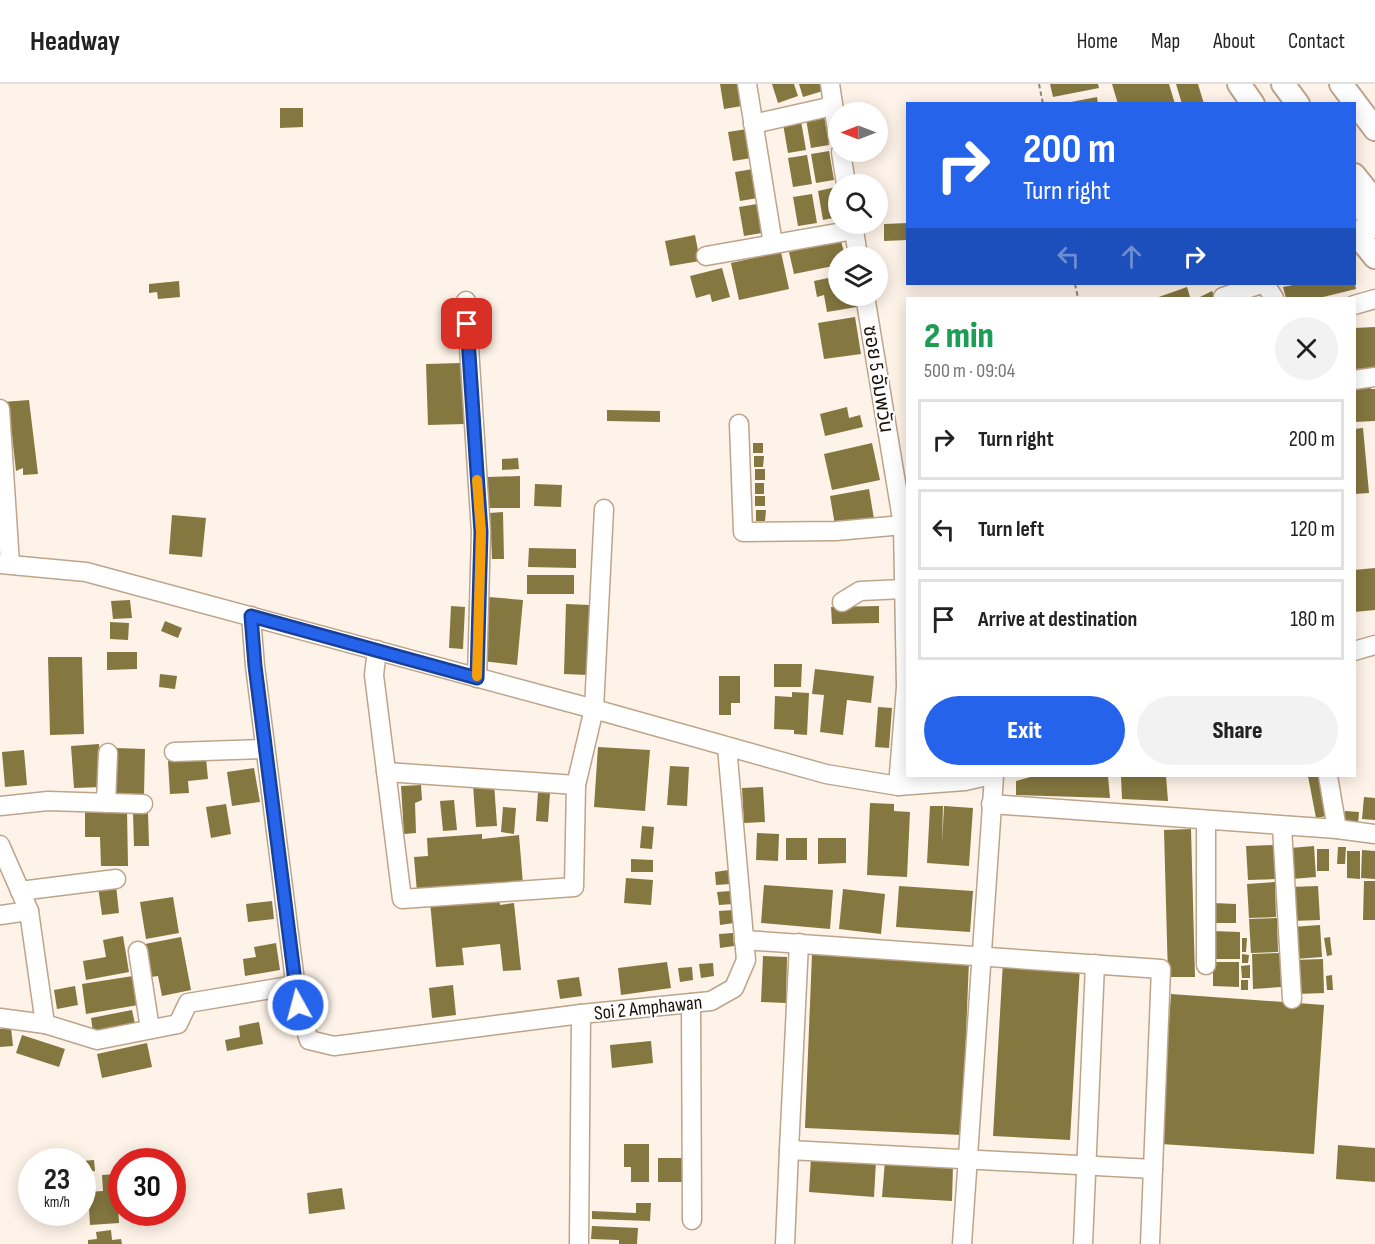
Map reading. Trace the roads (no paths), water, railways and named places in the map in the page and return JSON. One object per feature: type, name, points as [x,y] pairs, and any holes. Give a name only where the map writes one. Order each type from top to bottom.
[{"type":"main road","points":[[1239,84],[1252,102]]},
{"type":"main road","points":[[1341,84],[1355,102]]},
{"type":"main road","points":[[1356,104],[1375,129]]},
{"type":"main road","points":[[1356,177],[1375,201]]},
{"type":"main road","points":[[1356,198],[1375,227]]},
{"type":"main road","points":[[1356,235],[1366,253]]},
{"type":"street","points":[[747,84],[773,244]]},
{"type":"street","points":[[830,84],[832,102]]},
{"type":"street","points":[[753,124],[828,107]]},
{"type":"street","points":[[706,256],[828,232]]},
{"type":"street","points":[[1223,297],[1260,285]]},
{"type":"street","points":[[1264,285],[1273,297]]},
{"type":"street","points":[[1356,304],[1375,299]]},
{"type":"street","points":[[466,301],[481,532],[477,678]]},
{"type":"street","name":"ซอย 5 อัมพวัน","points":[[867,306],[903,525],[906,687],[898,786]]},
{"type":"street","points":[[1356,380],[1375,377]]},
{"type":"street","points":[[0,409],[5,564],[86,572],[826,774],[898,786],[965,778]]},
{"type":"street","points":[[739,423],[744,532],[836,531],[903,525]]},
{"type":"street","points":[[377,650],[374,675],[402,899],[574,887],[576,785],[594,709],[604,509]]},
{"type":"street","points":[[842,602],[860,591],[904,589]]},
{"type":"street","points":[[251,616],[255,666],[295,985],[298,1005],[309,1040],[334,1046],[581,1014]]},
{"type":"street","points":[[1356,650],[1375,645]]},
{"type":"street","name":"Soi 2 Amphawan","points":[[579,1244],[581,1014],[711,1001],[734,988],[746,960],[727,747]]},
{"type":"street","points":[[174,752],[265,749]]},
{"type":"street","points":[[106,803],[108,753]]},
{"type":"street","points":[[386,772],[576,785]]},
{"type":"street","points":[[962,1244],[994,777]]},
{"type":"street","points":[[1328,777],[1337,829]]},
{"type":"street","points":[[0,806],[48,801],[143,804]]},
{"type":"street","points":[[991,804],[1282,827],[1337,829],[1375,834]]},
{"type":"street","points":[[1206,821],[1206,965]]},
{"type":"street","points":[[1282,827],[1292,999]]},
{"type":"street","points":[[0,845],[29,911],[45,1024]]},
{"type":"street","points":[[20,891],[116,879]]},
{"type":"street","points":[[0,915],[29,911]]},
{"type":"street","points":[[744,940],[1161,969],[1150,1244]]},
{"type":"street","points":[[785,1244],[799,943]]},
{"type":"street","points":[[138,951],[150,1029]]},
{"type":"street","points":[[1083,1244],[1095,964]]},
{"type":"street","points":[[0,1018],[45,1024],[97,1040],[178,1024],[188,1003],[295,985]]},
{"type":"street","points":[[691,1003],[692,1220]]},
{"type":"street","points":[[789,1150],[1153,1169]]}]
